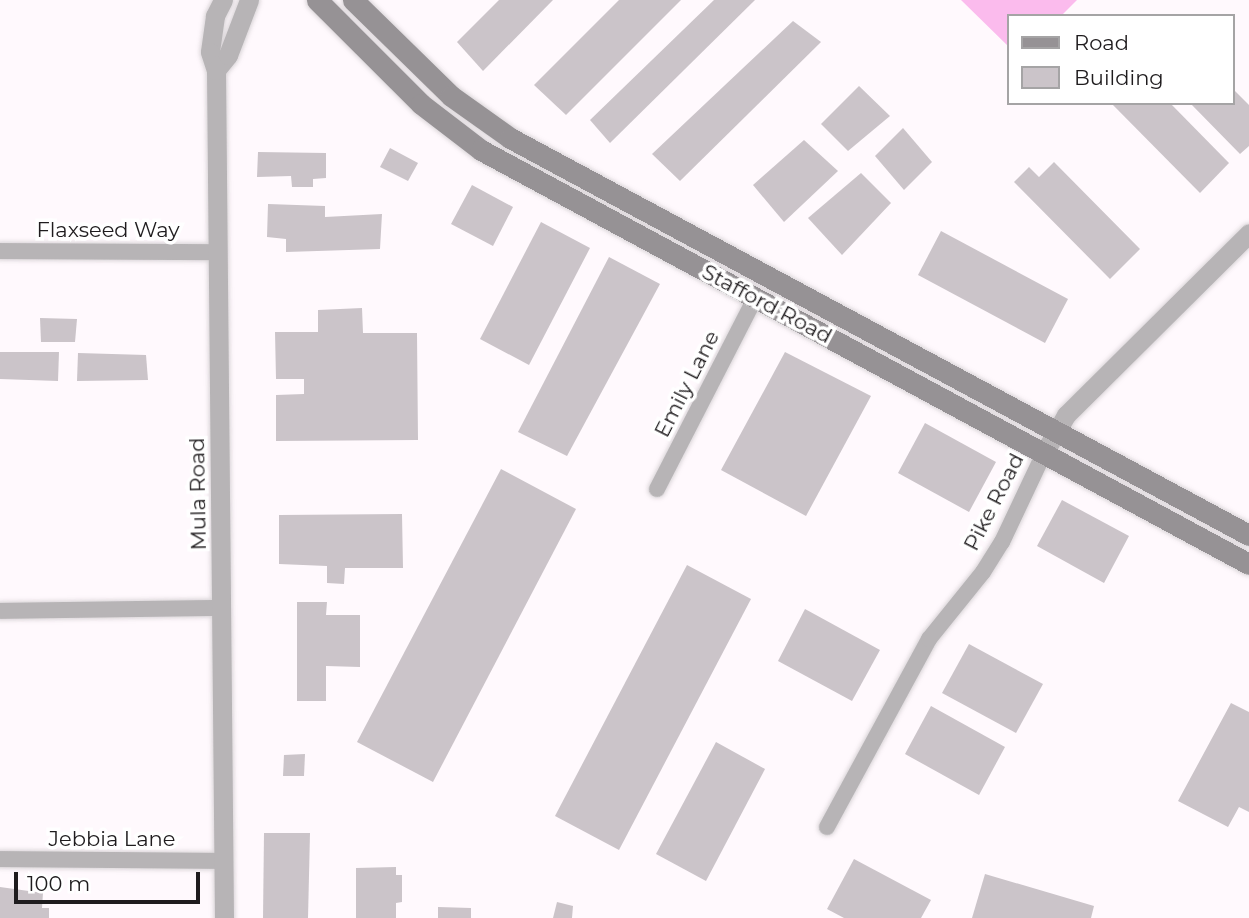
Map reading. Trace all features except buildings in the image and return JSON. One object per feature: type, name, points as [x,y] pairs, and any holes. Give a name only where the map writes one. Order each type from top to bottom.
[{"type":"main road","name":"Stafford Road","points":[[317,0],[454,132],[596,213],[1249,564]]},
{"type":"main road","name":"Stafford Road","points":[[353,0],[426,74],[480,118],[610,191],[1249,535]]},
{"type":"main road","points":[[596,213],[610,191]]},
{"type":"main road","points":[[824,335],[838,313]]},
{"type":"street","points":[[216,70],[228,55],[249,0]]},
{"type":"street","name":"Mula Road","points":[[218,5],[210,52],[216,70],[224,918]]},
{"type":"street","name":"Pike Road","points":[[827,827],[929,639],[1002,542],[1055,431],[1066,415],[1249,233]]},
{"type":"street","name":"Flaxseed Way","points":[[0,251],[216,252]]},
{"type":"street","name":"Emily Lane","points":[[657,489],[755,298]]},
{"type":"street","points":[[0,611],[222,608]]},
{"type":"street","name":"Jebbia Lane","points":[[0,859],[223,861]]},
{"type":"shaded area","points":[[961,0],[1077,0],[1063,14],[1007,14],[1007,45]]}]
